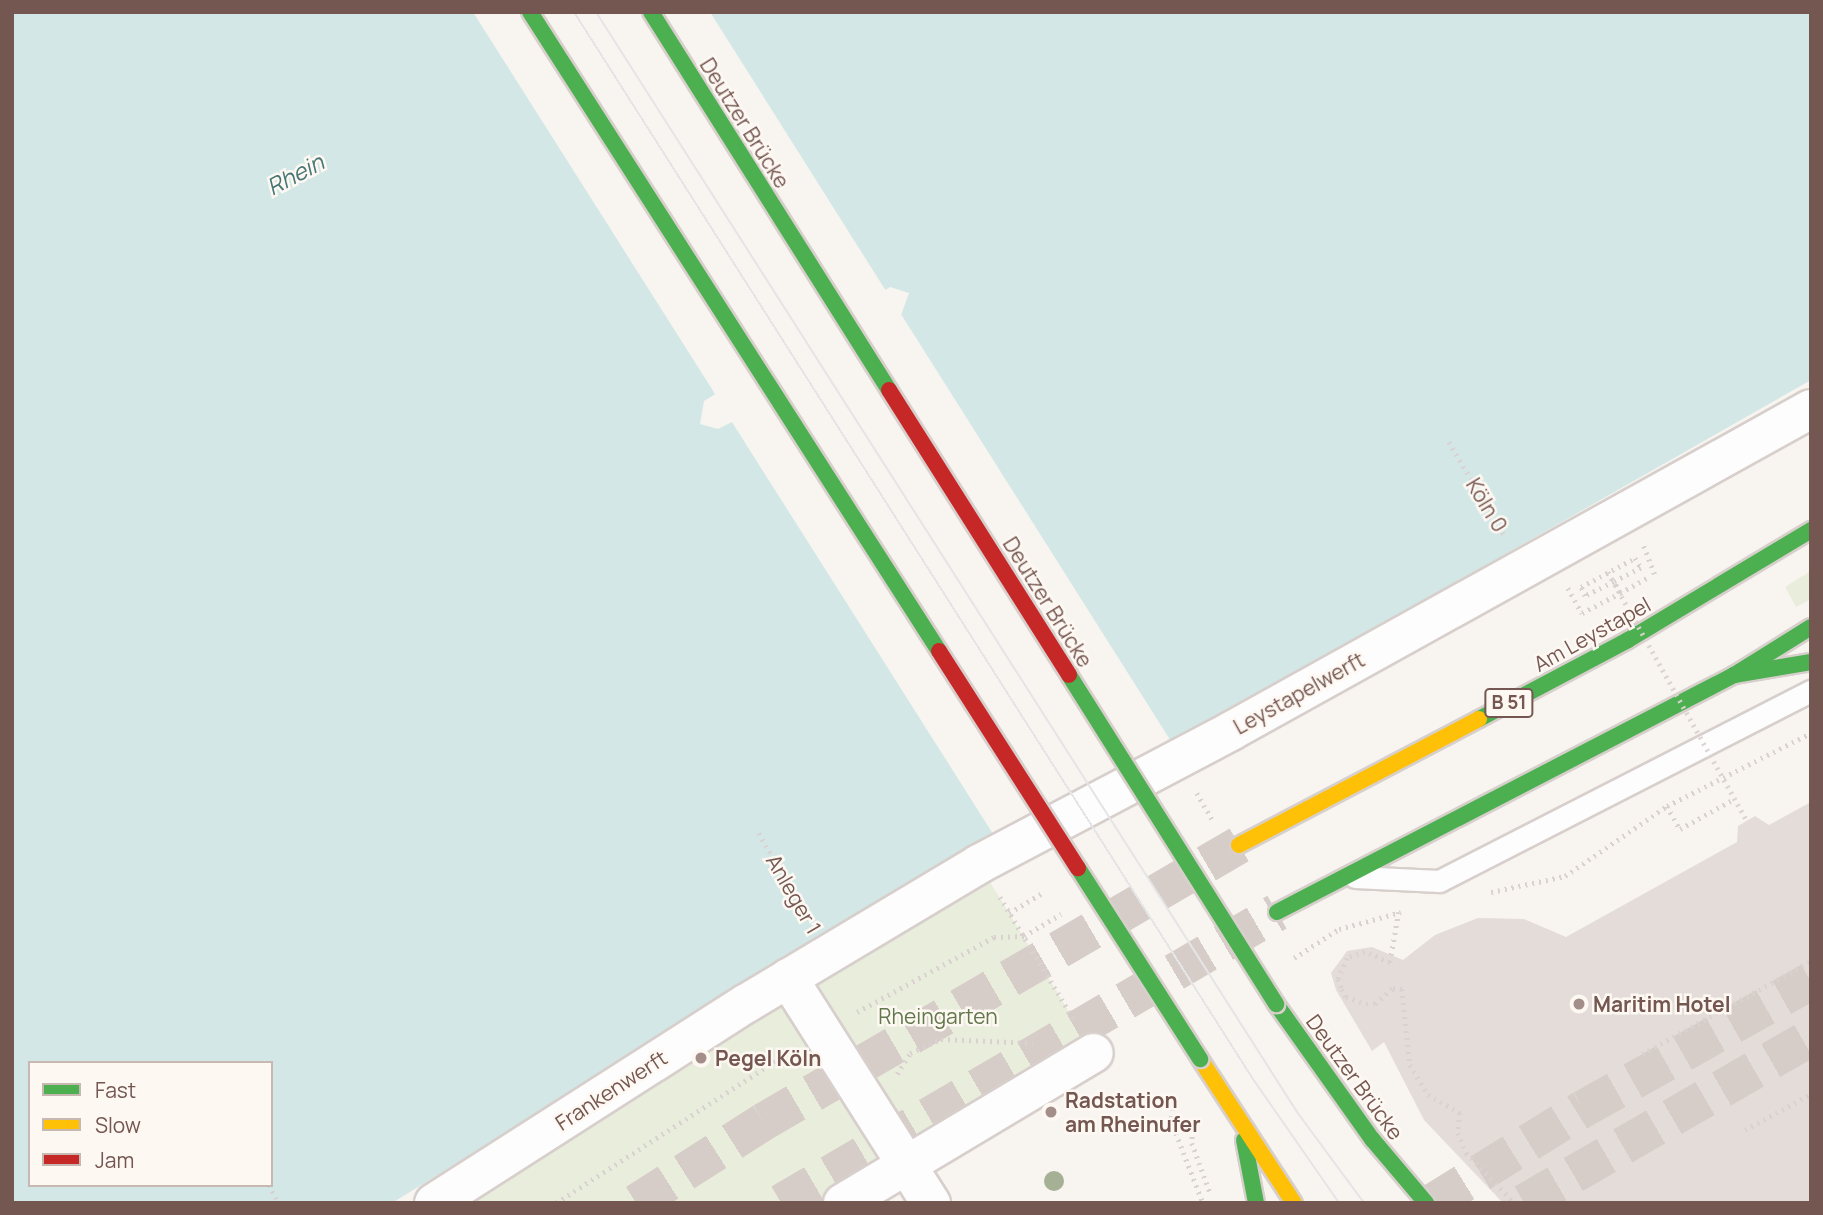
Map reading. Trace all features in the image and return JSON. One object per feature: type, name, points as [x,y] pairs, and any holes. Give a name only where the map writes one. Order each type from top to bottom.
[{"type":"main road","points":[[530,12],[1200,1059],[1243,1131],[1294,1203]]},
{"type":"main road","name":"Deutzer Brücke","points":[[651,12],[1276,1004],[1372,1139],[1426,1203]]},
{"type":"main road","name":"Am Leystapel","points":[[1240,845],[1628,640],[1811,530]]},
{"type":"main road","points":[[1277,912],[1734,675],[1811,627]]},
{"type":"main road","points":[[1734,675],[1811,662]]},
{"type":"main road","points":[[1243,1131],[1255,1203]]},
{"type":"street","name":"Leystapelwerft","points":[[788,978],[979,863],[1626,513],[1811,409]]},
{"type":"street","points":[[788,978],[904,1165],[931,1203]]},
{"type":"street","name":"Frankenwerft","points":[[434,1203],[788,978]]},
{"type":"street","points":[[843,1203],[1083,1060]]},
{"type":"lane","points":[[1349,876],[1438,881],[1811,691]]},
{"type":"path","name":"Köln 0","points":[[1449,442],[1537,561],[1581,613],[1620,593]]},
{"type":"path","points":[[1614,582],[1620,593],[1658,572],[1626,513]]},
{"type":"path","points":[[1635,558],[1641,568],[1585,597],[1581,587],[1608,572],[1635,558]]},
{"type":"path","points":[[1608,572],[1747,821]]},
{"type":"path","points":[[1486,893],[1565,876],[1667,806],[1811,733]]},
{"type":"path","points":[[1667,806],[1681,829],[1734,799]]},
{"type":"path","name":"Anleger 1","points":[[759,834],[820,941],[836,948]]},
{"type":"path","points":[[979,863],[1024,936],[1083,1060]]},
{"type":"path","points":[[1009,913],[1051,888]]},
{"type":"path","points":[[859,1011],[994,937],[1024,936],[1072,908]]},
{"type":"path","points":[[1412,911],[1399,912],[1390,963],[1366,952],[1354,954],[1338,979],[1346,996],[1366,1004],[1375,1004],[1394,988],[1402,989],[1410,1065],[1428,1095],[1460,1113],[1458,1133],[1466,1153],[1515,1203]]},
{"type":"path","points":[[1642,1054],[1811,961]]},
{"type":"path","points":[[895,1082],[910,1054],[950,1037],[1058,1045],[1083,1060]]},
{"type":"path","points":[[556,1203],[799,1045]]},
{"type":"path","points":[[1177,1085],[1171,1120],[1203,1203]]},
{"type":"path","points":[[1745,1130],[1811,1094]]},
{"type":"path","points":[[1194,1108],[1192,1143],[1214,1203]]},
{"type":"path","points":[[270,1187],[279,1203]]},
{"type":"green space","points":[[1811,571],[1811,599],[1796,607],[1785,587]]},
{"type":"green space","name":"Rheingarten","points":[[979,864],[1094,1053],[843,1203],[434,1203]]},
{"type":"water","name":"Rhein","points":[[12,12],[1811,12],[1811,380],[1509,552],[1192,747],[1181,739],[986,837],[392,1203],[12,1203]],"holes":[[[890,287],[909,293],[901,315],[732,422],[718,429],[700,424],[704,401]]]},
{"type":"pier","points":[[473,12],[710,12],[886,291],[717,397]]},
{"type":"pier","points":[[899,311],[1174,746],[995,837],[730,419]]},
{"type":"building","name":"Maritim Hotel","points":[[1811,802],[1811,1203],[1503,1203],[1424,1120],[1384,1042],[1372,1051],[1336,990],[1331,973],[1347,951],[1372,947],[1403,960],[1435,935],[1478,918],[1524,919],[1566,937],[1737,842],[1738,826],[1755,816],[1769,825]]},
{"type":"tunnel","points":[[636,1203],[763,1122],[1239,845]]},
{"type":"tunnel","points":[[781,1203],[1277,912]]},
{"type":"tunnel","points":[[1432,1203],[1583,1109],[1811,981]]},
{"type":"tunnel","points":[[1524,1203],[1811,1037]]},
{"type":"tram line","points":[[574,12],[1255,1082],[1339,1203]]},
{"type":"tram line","points":[[596,12],[1297,1112],[1364,1203]]},
{"type":"traffic: fast","points":[[530,12],[939,651]]},
{"type":"traffic: fast","points":[[651,12],[889,390]]},
{"type":"traffic: fast","points":[[1479,719],[1628,640],[1811,530]]},
{"type":"traffic: fast","points":[[1277,912],[1734,675],[1811,627]]},
{"type":"traffic: fast","points":[[1734,675],[1811,662]]},
{"type":"traffic: fast","points":[[1069,675],[1276,1004]]},
{"type":"traffic: fast","points":[[1078,868],[1200,1059]]},
{"type":"traffic: fast","points":[[1276,1004],[1372,1139],[1426,1203]]},
{"type":"traffic: fast","points":[[1244,1140],[1256,1203]]},
{"type":"traffic: slow","points":[[1239,845],[1479,719]]},
{"type":"traffic: slow","points":[[1200,1059],[1294,1203]]},
{"type":"traffic: jam","points":[[889,390],[1069,675]]},
{"type":"traffic: jam","points":[[939,651],[1078,868]]},
{"type":"place","name":"Maritim Hotel","points":[[1579,1004]]},
{"type":"place","name":"Pegel Köln","points":[[701,1058]]},
{"type":"place","name":"Radstation am Rheinufer","points":[[1051,1112]]}]
